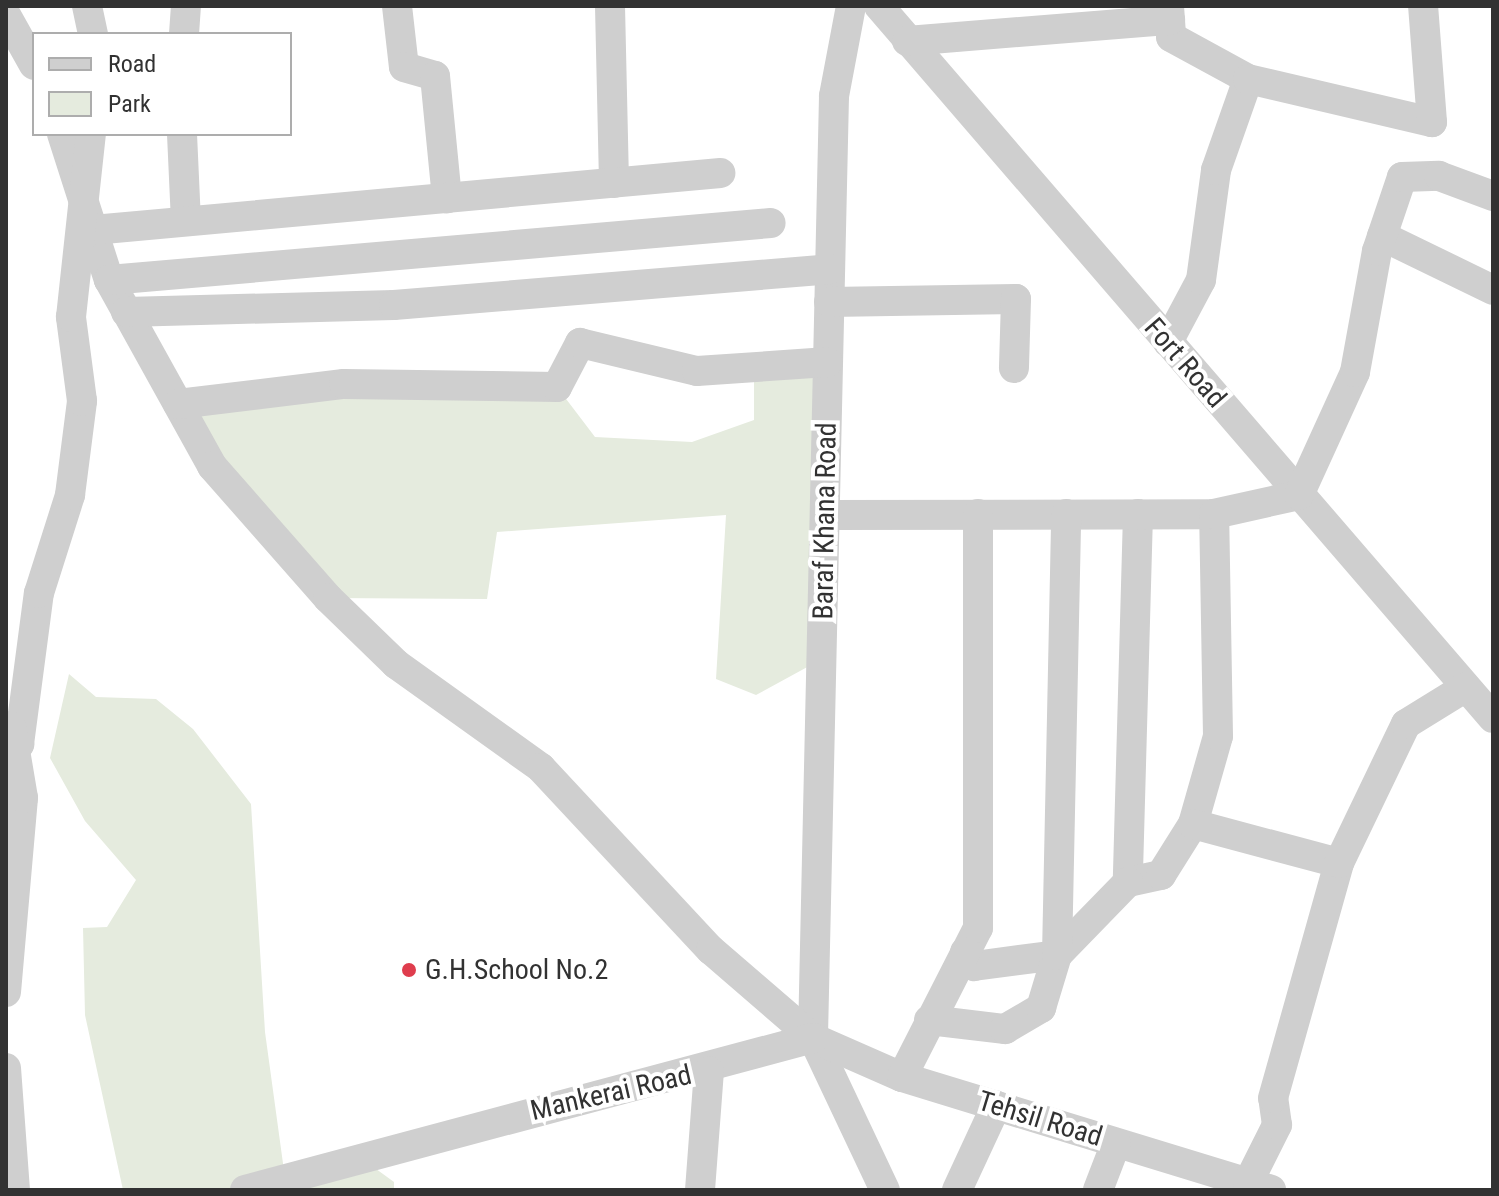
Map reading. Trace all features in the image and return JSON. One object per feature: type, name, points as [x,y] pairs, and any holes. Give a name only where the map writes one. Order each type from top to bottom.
[{"type":"street","points":[[20,6],[32,50]]},
{"type":"street","points":[[87,6],[93,32]]},
{"type":"street","points":[[184,32],[186,6]]},
{"type":"street","points":[[397,6],[404,67],[435,76],[447,198]]},
{"type":"street","points":[[610,6],[614,183]]},
{"type":"street","name":"Baraf Khana Road","points":[[813,1038],[834,96],[851,6]]},
{"type":"street","name":"Fort Road","points":[[879,6],[1493,718]]},
{"type":"street","points":[[907,41],[1169,13],[1171,37],[1248,79],[1432,122],[1423,6]]},
{"type":"street","points":[[6,15],[32,61]]},
{"type":"street","points":[[1168,342],[1201,280],[1216,170],[1248,79]]},
{"type":"street","points":[[63,136],[109,280],[212,466],[328,598],[396,664],[541,768],[711,950],[813,1038],[885,1190]]},
{"type":"street","points":[[12,742],[39,593],[70,495],[82,401],[71,317],[91,136]]},
{"type":"street","points":[[182,136],[186,221]]},
{"type":"street","points":[[93,230],[720,173]]},
{"type":"street","points":[[825,515],[1214,514],[1299,495],[1355,372],[1382,236],[1402,177],[1439,176],[1493,196]]},
{"type":"street","points":[[109,280],[771,223]]},
{"type":"street","points":[[1382,236],[1493,290]]},
{"type":"street","points":[[126,312],[394,305],[830,269]]},
{"type":"street","points":[[829,302],[1016,299],[1014,368]]},
{"type":"street","points":[[178,404],[344,384],[557,387],[580,343],[697,371],[828,362]]},
{"type":"street","points":[[902,1077],[978,928],[978,514]]},
{"type":"street","points":[[929,1020],[1005,1029],[1041,1008],[1057,955],[1066,514]]},
{"type":"street","points":[[1128,882],[1138,514]]},
{"type":"street","points":[[965,952],[974,966],[1057,955],[1128,882],[1161,875],[1193,824],[1218,736],[1214,514]]},
{"type":"street","points":[[1259,1186],[1277,1125],[1273,1098],[1339,863],[1406,724],[1466,687]]},
{"type":"street","points":[[6,713],[23,798],[6,992]]},
{"type":"street","points":[[1193,824],[1339,863]]},
{"type":"street","name":"Mankerai Road","points":[[245,1190],[599,1093],[709,1071],[813,1038]]},
{"type":"street","name":"Tehsil Road","points":[[813,1038],[902,1077],[1116,1143],[1203,1180],[1259,1186]]},
{"type":"street","points":[[6,1068],[15,1190]]},
{"type":"street","points":[[700,1190],[709,1071]]},
{"type":"street","points":[[957,1190],[996,1106]]},
{"type":"street","points":[[1098,1190],[1116,1143]]},
{"type":"green space","points":[[828,362],[822,659],[756,695],[716,679],[726,515],[497,532],[487,599],[328,598],[178,404],[557,387],[595,437],[692,442],[754,420],[754,367]]},
{"type":"green space","points":[[69,674],[96,697],[156,699],[193,729],[251,804],[265,1032],[285,1178],[361,1158],[394,1182],[394,1190],[123,1190],[85,1015],[83,928],[107,927],[136,880],[85,821],[50,758]]},
{"type":"place","name":"G.H.School No.2","points":[[409,970]]}]
